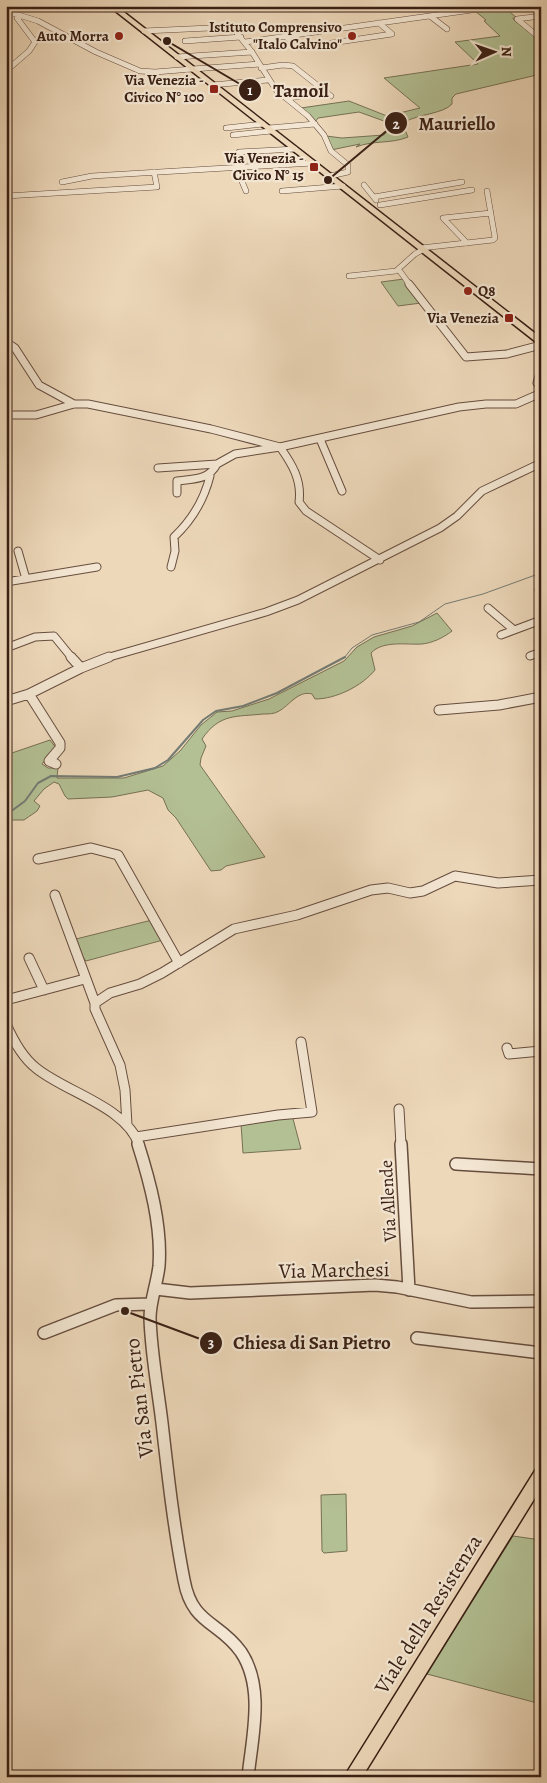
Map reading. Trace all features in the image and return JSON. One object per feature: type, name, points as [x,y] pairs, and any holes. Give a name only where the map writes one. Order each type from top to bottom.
[{"type":"main road","points":[[112,6],[539,339]]},
{"type":"main road","name":"Viale della Resistenza","points":[[352,1777],[541,1474]]},
{"type":"street","points":[[468,6],[472,10]]},
{"type":"street","points":[[245,42],[500,6]]},
{"type":"street","points":[[6,12],[22,16],[62,32],[88,48],[140,71],[293,66],[329,94],[288,98]]},
{"type":"street","points":[[6,71],[35,42],[17,18],[22,16]]},
{"type":"street","points":[[430,16],[447,29]]},
{"type":"street","points":[[541,16],[516,19],[541,39]]},
{"type":"street","points":[[285,36],[298,48],[392,34],[379,23]]},
{"type":"street","points":[[144,31],[232,27],[252,52],[276,90],[288,98],[315,124],[324,135],[331,151],[345,162],[349,168],[348,172],[330,176]]},
{"type":"street","points":[[531,31],[541,30]]},
{"type":"street","points":[[185,41],[241,37]]},
{"type":"street","points":[[177,57],[252,52]]},
{"type":"street","points":[[212,84],[268,80]]},
{"type":"street","points":[[226,128],[268,128],[315,124]]},
{"type":"street","points":[[233,135],[268,128]]},
{"type":"street","points":[[239,152],[294,149]]},
{"type":"street","points":[[62,182],[92,176],[313,163]]},
{"type":"street","points":[[236,167],[246,191]]},
{"type":"street","points":[[6,196],[157,187],[154,172]]},
{"type":"street","points":[[374,197],[462,182]]},
{"type":"street","points":[[364,185],[380,205]]},
{"type":"street","points":[[282,191],[343,186]]},
{"type":"street","points":[[372,209],[380,205],[472,190]]},
{"type":"street","points":[[349,276],[399,270],[422,249],[495,238],[487,191]]},
{"type":"street","points":[[467,243],[443,218],[491,213]]},
{"type":"street","points":[[399,270],[427,309],[466,357],[507,354],[539,339]]},
{"type":"street","points":[[6,342],[15,348],[39,385],[74,404]]},
{"type":"street","points":[[541,370],[537,384],[541,388]]},
{"type":"street","points":[[158,468],[217,464],[236,454],[280,448],[459,407],[486,404],[516,404],[541,393]]},
{"type":"street","points":[[6,415],[44,414],[74,404],[97,405],[188,424],[280,448],[297,473],[301,483],[299,502],[306,511],[380,560]]},
{"type":"street","points":[[320,439],[342,491]]},
{"type":"street","points":[[6,701],[29,694],[110,656],[266,612],[298,600],[380,560],[450,522],[488,487],[541,463]]},
{"type":"street","points":[[171,568],[171,561],[175,551],[174,537],[189,522],[217,464]]},
{"type":"street","points":[[177,493],[177,481],[210,476]]},
{"type":"street","points":[[18,551],[26,579]]},
{"type":"street","points":[[6,582],[97,567]]},
{"type":"street","points":[[488,608],[514,630]]},
{"type":"street","points":[[502,635],[541,620]]},
{"type":"street","points":[[6,648],[22,645],[39,636],[54,636],[82,668]]},
{"type":"street","points":[[530,656],[541,652]]},
{"type":"street","points":[[29,694],[60,743],[60,748],[49,761],[56,764]]},
{"type":"street","points":[[439,710],[499,705],[541,697]]},
{"type":"street","points":[[38,859],[91,848],[117,854],[179,963]]},
{"type":"street","points":[[95,1002],[103,996],[140,984],[179,963],[234,929],[297,915],[371,890],[388,888],[404,893],[416,892],[429,889],[455,876],[498,883],[541,880]]},
{"type":"street","points":[[55,895],[95,1002],[95,1011],[116,1054],[126,1087],[127,1125]]},
{"type":"street","points":[[29,958],[44,990]]},
{"type":"street","points":[[6,1000],[81,980]]},
{"type":"street","name":"Via San Pietro","points":[[6,1024],[25,1056],[37,1069],[97,1104],[127,1125],[136,1137],[154,1213],[159,1250],[156,1289],[151,1304],[150,1320],[161,1422],[185,1588],[198,1616],[239,1650],[250,1669],[254,1686],[254,1708],[248,1777]]},
{"type":"street","points":[[136,1137],[278,1115],[312,1112],[301,1042]]},
{"type":"street","points":[[507,1048],[509,1054],[541,1051]]},
{"type":"street","name":"Via Allende","points":[[399,1109],[409,1290]]},
{"type":"street","points":[[456,1164],[541,1169]]},
{"type":"street","name":"Via Marchesi","points":[[156,1289],[190,1293],[375,1285],[471,1302],[541,1301]]},
{"type":"street","points":[[44,1333],[116,1305],[151,1304]]},
{"type":"street","points":[[417,1338],[541,1353]]},
{"type":"green space","points":[[504,7],[517,18],[513,18],[514,20],[541,41],[541,74],[456,94],[452,98],[452,104],[443,110],[405,122],[403,125],[408,137],[396,141],[369,143],[356,147],[360,144],[331,150],[326,136],[342,138],[384,135],[387,131],[384,121],[359,112],[318,118],[315,122],[301,108],[349,101],[387,116],[420,108],[384,78],[478,64],[455,42],[500,36],[475,11]]},
{"type":"green space","points":[[404,279],[421,303],[398,306],[381,282]]},
{"type":"green space","points":[[437,613],[452,631],[437,640],[426,643],[395,644],[376,649],[371,653],[375,670],[356,686],[331,697],[315,699],[312,694],[302,694],[276,713],[237,716],[222,720],[202,739],[206,746],[200,765],[265,857],[226,866],[221,870],[211,871],[176,818],[168,810],[163,798],[148,790],[112,797],[68,799],[59,784],[54,782],[44,789],[34,801],[40,806],[37,811],[24,820],[11,820],[6,825],[6,755],[50,740],[56,748],[42,764],[48,768],[58,768],[57,778],[124,778],[163,766],[180,751],[201,725],[217,712],[232,711],[269,699],[344,661],[357,647],[374,637],[412,626]]},
{"type":"green space","points":[[152,920],[163,940],[86,961],[82,956],[76,939]]},
{"type":"green space","points":[[292,1115],[301,1149],[243,1153],[241,1124]]},
{"type":"green space","points":[[346,1494],[347,1551],[324,1553],[322,1551],[321,1495]]},
{"type":"green space","points":[[513,1536],[541,1540],[541,1704],[427,1674]]},
{"type":"waterway","points":[[345,657],[352,648],[372,635],[419,622],[445,604],[483,594],[541,573]]},
{"type":"waterway","points":[[6,815],[25,801],[38,783],[51,776],[117,777],[155,768],[168,760],[203,720],[216,711],[243,706],[277,693],[345,657]]},
{"type":"place","name":"Auto Morra","points":[[119,36]]},
{"type":"place","name":"Istituto Comprensivo \"Italo Calvino\"","points":[[352,36]]},
{"type":"place","name":"Tamoil","points":[[167,41]]},
{"type":"place","name":"Via Venezia - Civico N° 100","points":[[214,89]]},
{"type":"place","name":"Via Venezia - Civico N° 15","points":[[314,167]]},
{"type":"place","name":"Mauriello","points":[[328,180]]},
{"type":"place","name":"Q8","points":[[468,291]]},
{"type":"place","name":"Via Venezia","points":[[509,318]]},
{"type":"place","name":"Chiesa di San Pietro","points":[[125,1311]]}]
